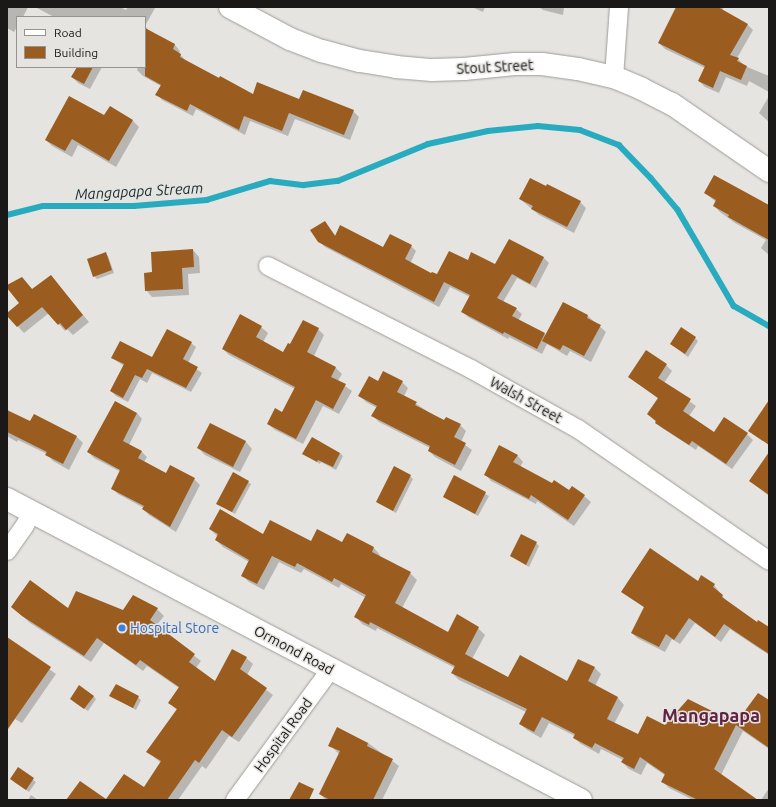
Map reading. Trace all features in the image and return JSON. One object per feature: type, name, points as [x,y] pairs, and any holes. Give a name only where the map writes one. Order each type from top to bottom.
[{"type":"main road","name":"Stout Street","points":[[230,7],[290,39],[322,51],[360,61],[396,67],[432,70],[464,69],[515,64],[542,64],[578,69],[614,77],[642,88],[672,104],[769,171]]},
{"type":"main road","name":"Ormond Road","points":[[7,499],[581,800]]},
{"type":"street","points":[[614,77],[619,7]]},
{"type":"street","name":"Walsh Street","points":[[268,266],[471,369],[578,429],[769,562]]},
{"type":"street","points":[[7,551],[24,527],[32,512]]},
{"type":"street","name":"Hospital Road","points":[[235,800],[331,669]]},
{"type":"building","points":[[676,7],[718,7],[748,24],[730,55],[739,58],[737,61],[747,66],[741,80],[720,71],[713,88],[698,81],[705,66],[658,43]]},
{"type":"building","points":[[146,29],[175,44],[173,49],[181,54],[180,57],[253,94],[257,82],[299,99],[303,90],[354,110],[344,135],[289,113],[282,131],[244,116],[239,130],[190,104],[187,111],[155,95],[161,85],[145,76]]},
{"type":"building","points":[[76,68],[92,68],[84,84],[71,77]]},
{"type":"building","points":[[69,96],[104,115],[110,106],[133,120],[109,161],[72,139],[65,151],[45,140]]},
{"type":"building","points":[[714,175],[769,205],[769,240],[728,217],[729,215],[713,206],[716,200],[704,193]]},
{"type":"building","points":[[530,178],[546,186],[547,184],[581,201],[567,227],[531,209],[533,206],[519,199]]},
{"type":"building","points":[[325,221],[335,236],[340,225],[383,247],[390,234],[412,245],[405,259],[431,273],[437,274],[449,251],[468,260],[471,252],[495,264],[509,239],[544,257],[530,284],[512,274],[497,298],[517,308],[512,316],[545,333],[537,349],[504,332],[503,334],[461,312],[470,295],[444,282],[434,302],[318,242],[310,230]]},
{"type":"building","points":[[193,249],[194,267],[182,268],[183,289],[145,291],[144,273],[152,272],[151,252]]},
{"type":"building","points":[[106,252],[112,270],[93,277],[87,259]]},
{"type":"building","points":[[51,275],[83,315],[66,330],[60,323],[58,325],[42,307],[17,327],[7,316],[7,313],[19,303],[7,288],[7,285],[22,277],[32,289]]},
{"type":"building","points":[[563,302],[588,315],[587,318],[601,325],[584,356],[563,345],[560,350],[542,341]]},
{"type":"building","points":[[240,314],[262,326],[256,337],[283,352],[288,343],[290,344],[303,320],[319,328],[307,352],[336,367],[331,377],[346,384],[333,409],[316,400],[296,439],[267,424],[275,408],[282,412],[295,387],[222,349]]},
{"type":"building","points":[[681,327],[696,337],[685,354],[670,344]]},
{"type":"building","points":[[167,329],[192,342],[183,359],[198,367],[186,388],[147,369],[142,378],[135,375],[123,398],[110,391],[124,364],[111,358],[120,341],[152,357]]},
{"type":"building","points":[[646,350],[667,364],[658,378],[691,399],[683,411],[714,432],[724,417],[748,433],[726,464],[692,441],[689,445],[655,423],[656,421],[647,414],[658,398],[628,377]]},
{"type":"building","points":[[383,371],[403,381],[397,392],[417,402],[415,405],[444,420],[446,417],[461,424],[454,437],[466,443],[455,465],[428,451],[430,446],[371,416],[377,406],[358,396],[369,376],[378,381]]},
{"type":"building","points":[[769,400],[769,445],[748,431]]},
{"type":"building","points":[[115,401],[137,413],[123,441],[142,451],[138,458],[166,473],[170,465],[195,478],[170,527],[142,509],[144,506],[111,489],[120,470],[87,452]]},
{"type":"building","points":[[7,410],[30,421],[34,414],[77,436],[63,464],[45,455],[47,452],[7,432]]},
{"type":"building","points":[[210,423],[246,441],[233,467],[197,448]]},
{"type":"building","points":[[312,437],[340,453],[333,467],[318,460],[317,462],[302,454]]},
{"type":"building","points":[[499,445],[518,455],[513,462],[552,483],[554,480],[569,490],[572,486],[585,495],[568,520],[531,495],[529,499],[484,475]]},
{"type":"building","points":[[769,452],[769,495],[749,481]]},
{"type":"building","points":[[394,466],[411,475],[393,511],[376,502]]},
{"type":"building","points":[[233,472],[249,481],[232,512],[216,504]]},
{"type":"building","points":[[454,475],[486,492],[475,514],[443,497]]},
{"type":"building","points":[[220,509],[263,534],[270,520],[311,541],[317,529],[342,542],[347,533],[374,547],[372,552],[411,572],[395,603],[448,632],[457,614],[479,627],[465,654],[508,677],[520,655],[567,681],[578,659],[595,667],[588,681],[618,697],[607,719],[638,734],[647,716],[665,725],[688,699],[736,723],[758,693],[769,700],[769,748],[736,725],[714,769],[758,800],[698,800],[661,782],[665,774],[640,757],[634,769],[621,762],[624,758],[595,743],[592,748],[573,738],[575,734],[542,717],[534,732],[519,724],[527,709],[451,673],[455,666],[370,622],[369,625],[354,617],[366,595],[334,578],[332,582],[297,563],[295,567],[272,556],[257,584],[241,576],[249,560],[215,540],[218,534],[209,529]]},
{"type":"building","points":[[521,534],[537,542],[526,565],[510,556]]},
{"type":"building","points":[[650,548],[698,581],[701,575],[715,584],[713,587],[723,595],[722,597],[757,622],[758,620],[769,627],[769,654],[724,624],[715,637],[689,618],[674,640],[666,634],[659,647],[631,633],[644,607],[621,592]]},
{"type":"building","points":[[30,580],[68,608],[76,591],[123,610],[133,595],[158,608],[150,620],[195,654],[189,662],[215,681],[232,649],[247,657],[240,669],[267,688],[232,737],[222,730],[199,763],[195,760],[167,800],[66,800],[80,781],[106,799],[124,774],[144,787],[161,761],[146,752],[177,709],[168,703],[179,687],[140,660],[136,665],[97,638],[84,656],[22,616],[11,607]]},
{"type":"building","points":[[7,637],[51,667],[7,730]]},
{"type":"building","points":[[116,684],[139,696],[133,708],[109,696]]},
{"type":"building","points":[[79,685],[94,696],[84,709],[70,699]]},
{"type":"building","points":[[337,727],[368,743],[367,746],[393,759],[373,800],[330,800],[319,794],[340,751],[328,746]]},
{"type":"building","points":[[18,767],[34,778],[26,790],[10,779]]},
{"type":"building","points":[[299,782],[314,789],[309,800],[289,800]]},
{"type":"waterway","name":"Mangapapa Stream","points":[[7,215],[43,206],[134,206],[207,200],[270,181],[304,185],[338,181],[428,144],[488,131],[538,126],[580,130],[619,145],[651,178],[678,210],[734,306],[769,326]]},
{"type":"place","name":"Hospital Store","points":[[122,628]]},
{"type":"district","name":"Mangapapa","points":[[711,715]]}]
